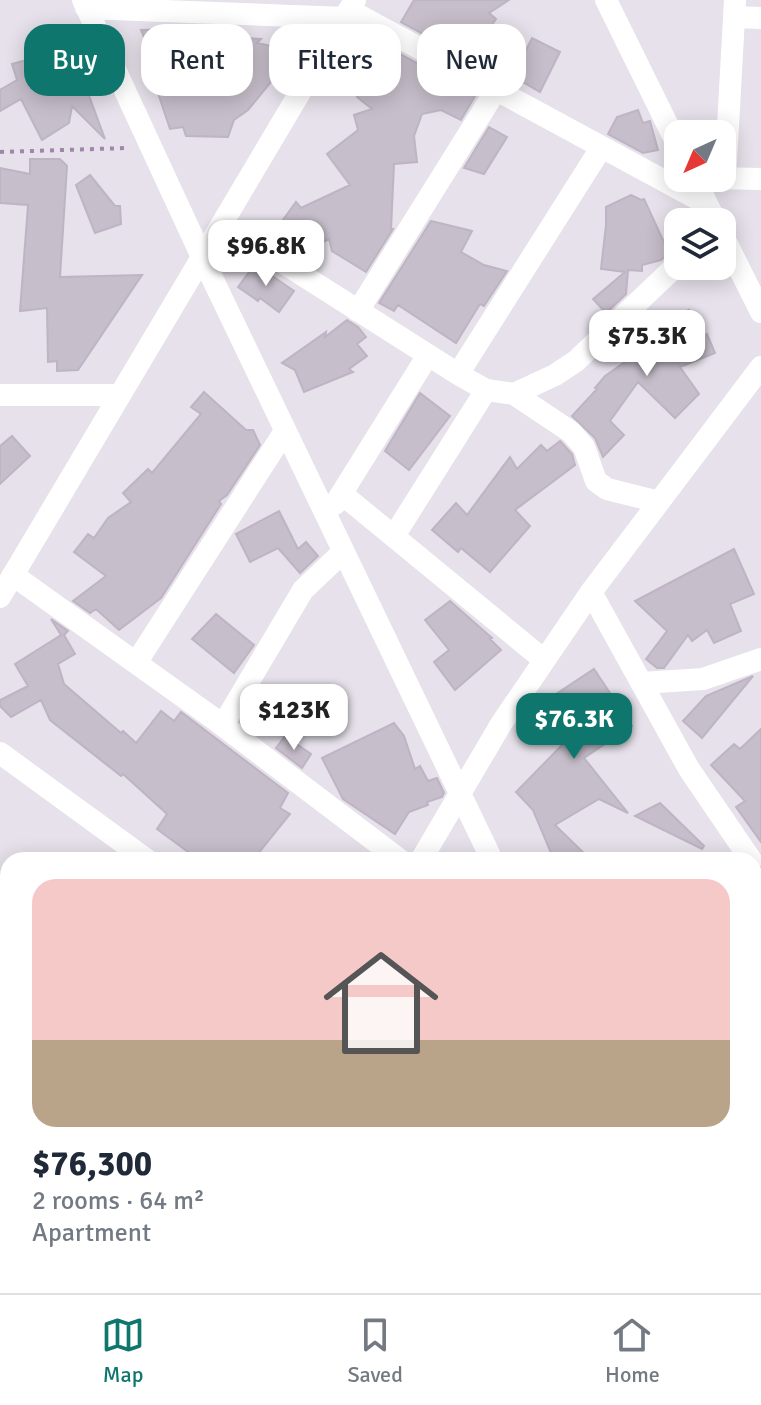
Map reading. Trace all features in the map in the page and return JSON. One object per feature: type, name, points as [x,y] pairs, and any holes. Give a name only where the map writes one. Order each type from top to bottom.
[{"type":"street","points":[[606,0],[665,120]]},
{"type":"street","points":[[417,46],[350,9],[85,4],[202,257],[488,852]]},
{"type":"street","points":[[724,120],[734,8],[761,18]]},
{"type":"street","points":[[0,597],[350,9]]},
{"type":"street","points":[[358,311],[492,96]]},
{"type":"street","points":[[507,96],[703,208]]},
{"type":"street","points":[[458,374],[601,148]]},
{"type":"street","points":[[736,178],[761,179]]},
{"type":"street","points":[[222,224],[458,374],[486,390],[514,394],[571,432],[584,447],[596,481],[607,489],[659,502]]},
{"type":"street","points":[[736,260],[758,301]]},
{"type":"street","points":[[514,394],[576,361],[664,277]]},
{"type":"street","points":[[326,516],[428,355]]},
{"type":"street","points":[[426,852],[501,724],[591,592],[761,367]]},
{"type":"street","points":[[394,536],[486,390]]},
{"type":"street","points":[[0,395],[120,395]]},
{"type":"street","points":[[136,663],[285,431]]},
{"type":"street","points":[[342,494],[544,660]]},
{"type":"street","points":[[223,725],[303,590],[343,552]]},
{"type":"street","points":[[13,575],[223,725],[390,852]]},
{"type":"street","points":[[591,592],[689,769],[746,852]]},
{"type":"street","points":[[642,683],[703,679],[761,659]]},
{"type":"street","points":[[0,753],[136,852]]},
{"type":"path","points":[[0,152],[151,147]]},
{"type":"building","points":[[414,0],[509,0],[489,13],[496,19],[493,24],[417,24],[417,31],[401,22]]},
{"type":"building","points":[[253,38],[261,39],[257,43],[269,45],[269,84],[248,110],[234,120],[228,137],[186,136],[183,127],[170,129],[159,96],[253,96]]},
{"type":"building","points":[[532,38],[560,52],[540,92],[526,84],[526,50]]},
{"type":"building","points":[[401,55],[417,63],[417,96],[475,96],[461,120],[441,110],[422,114],[414,136],[417,162],[394,164],[393,229],[366,272],[332,251],[329,239],[304,252],[275,231],[296,202],[301,208],[350,185],[327,154],[358,130],[354,115],[372,109],[357,97],[401,96]]},
{"type":"building","points":[[24,61],[24,96],[89,96],[105,139],[72,106],[69,123],[42,140],[21,99],[0,111],[0,90],[17,80],[12,64]]},
{"type":"building","points":[[638,110],[643,123],[650,121],[658,150],[643,153],[608,134],[617,117]]},
{"type":"building","points":[[489,127],[507,137],[484,174],[464,168]]},
{"type":"building","points":[[30,159],[60,159],[67,166],[60,277],[142,275],[78,370],[57,371],[57,361],[48,362],[47,308],[20,311],[28,205],[0,203],[0,168],[30,174]]},
{"type":"building","points":[[90,175],[115,206],[120,206],[121,224],[95,233],[76,185]]},
{"type":"building","points":[[631,195],[644,199],[664,242],[664,257],[642,265],[642,271],[628,270],[626,294],[606,313],[593,299],[625,272],[601,269],[606,207]]},
{"type":"building","points":[[431,221],[472,231],[461,252],[484,265],[507,271],[484,306],[480,304],[456,343],[398,305],[394,311],[379,303]]},
{"type":"building","points":[[255,264],[294,291],[279,312],[238,287]]},
{"type":"building","points":[[689,310],[693,340],[707,334],[715,353],[680,367],[699,394],[675,418],[638,382],[610,421],[624,435],[603,457],[595,438],[572,416],[605,376],[642,350],[634,342],[646,328]]},
{"type":"building","points":[[347,320],[366,337],[357,344],[367,356],[349,369],[353,372],[304,392],[295,370],[282,363]]},
{"type":"building","points":[[204,392],[246,430],[253,430],[260,445],[227,495],[219,501],[221,504],[161,598],[119,630],[96,609],[90,613],[73,601],[106,576],[74,552],[88,534],[94,538],[108,518],[131,502],[123,493],[148,469],[152,473],[201,414],[191,407]]},
{"type":"building","points":[[420,393],[450,416],[409,470],[385,451]]},
{"type":"building","points":[[12,436],[30,456],[0,484],[0,446]]},
{"type":"building","points":[[560,441],[572,454],[575,465],[515,510],[530,526],[490,572],[461,548],[458,552],[432,530],[456,503],[467,515],[510,457],[517,469],[541,445],[547,451]]},
{"type":"building","points":[[279,511],[298,549],[306,542],[318,556],[300,573],[278,548],[250,562],[236,534]]},
{"type":"building","points":[[734,549],[754,594],[730,604],[741,631],[714,643],[707,630],[692,641],[688,635],[664,668],[657,668],[646,659],[667,631],[635,601]]},
{"type":"building","points":[[450,601],[492,638],[501,650],[455,690],[434,662],[449,650],[425,620]]},
{"type":"building","points":[[216,614],[254,645],[234,673],[192,639]]},
{"type":"building","points":[[51,619],[68,631],[64,635],[75,654],[58,664],[64,684],[121,733],[123,731],[136,743],[161,711],[174,721],[181,712],[288,793],[280,808],[290,814],[259,852],[188,852],[157,829],[167,814],[123,774],[121,776],[50,720],[41,700],[11,717],[0,706],[0,700],[28,686],[15,664],[61,635]]},
{"type":"building","points":[[594,669],[632,726],[584,758],[628,813],[599,799],[555,825],[583,852],[551,852],[533,810],[516,792],[569,738],[544,702]]},
{"type":"building","points":[[753,676],[702,738],[683,721],[706,696]]},
{"type":"building","points":[[394,723],[404,736],[415,769],[420,766],[428,781],[437,778],[444,793],[442,797],[427,802],[428,805],[409,812],[395,834],[343,799],[322,758]]},
{"type":"building","points":[[761,729],[761,842],[736,807],[745,801],[711,765],[734,744],[740,749]]},
{"type":"building","points":[[285,736],[311,754],[302,768],[276,748]]},
{"type":"building","points":[[660,803],[704,846],[702,849],[635,816]]}]
